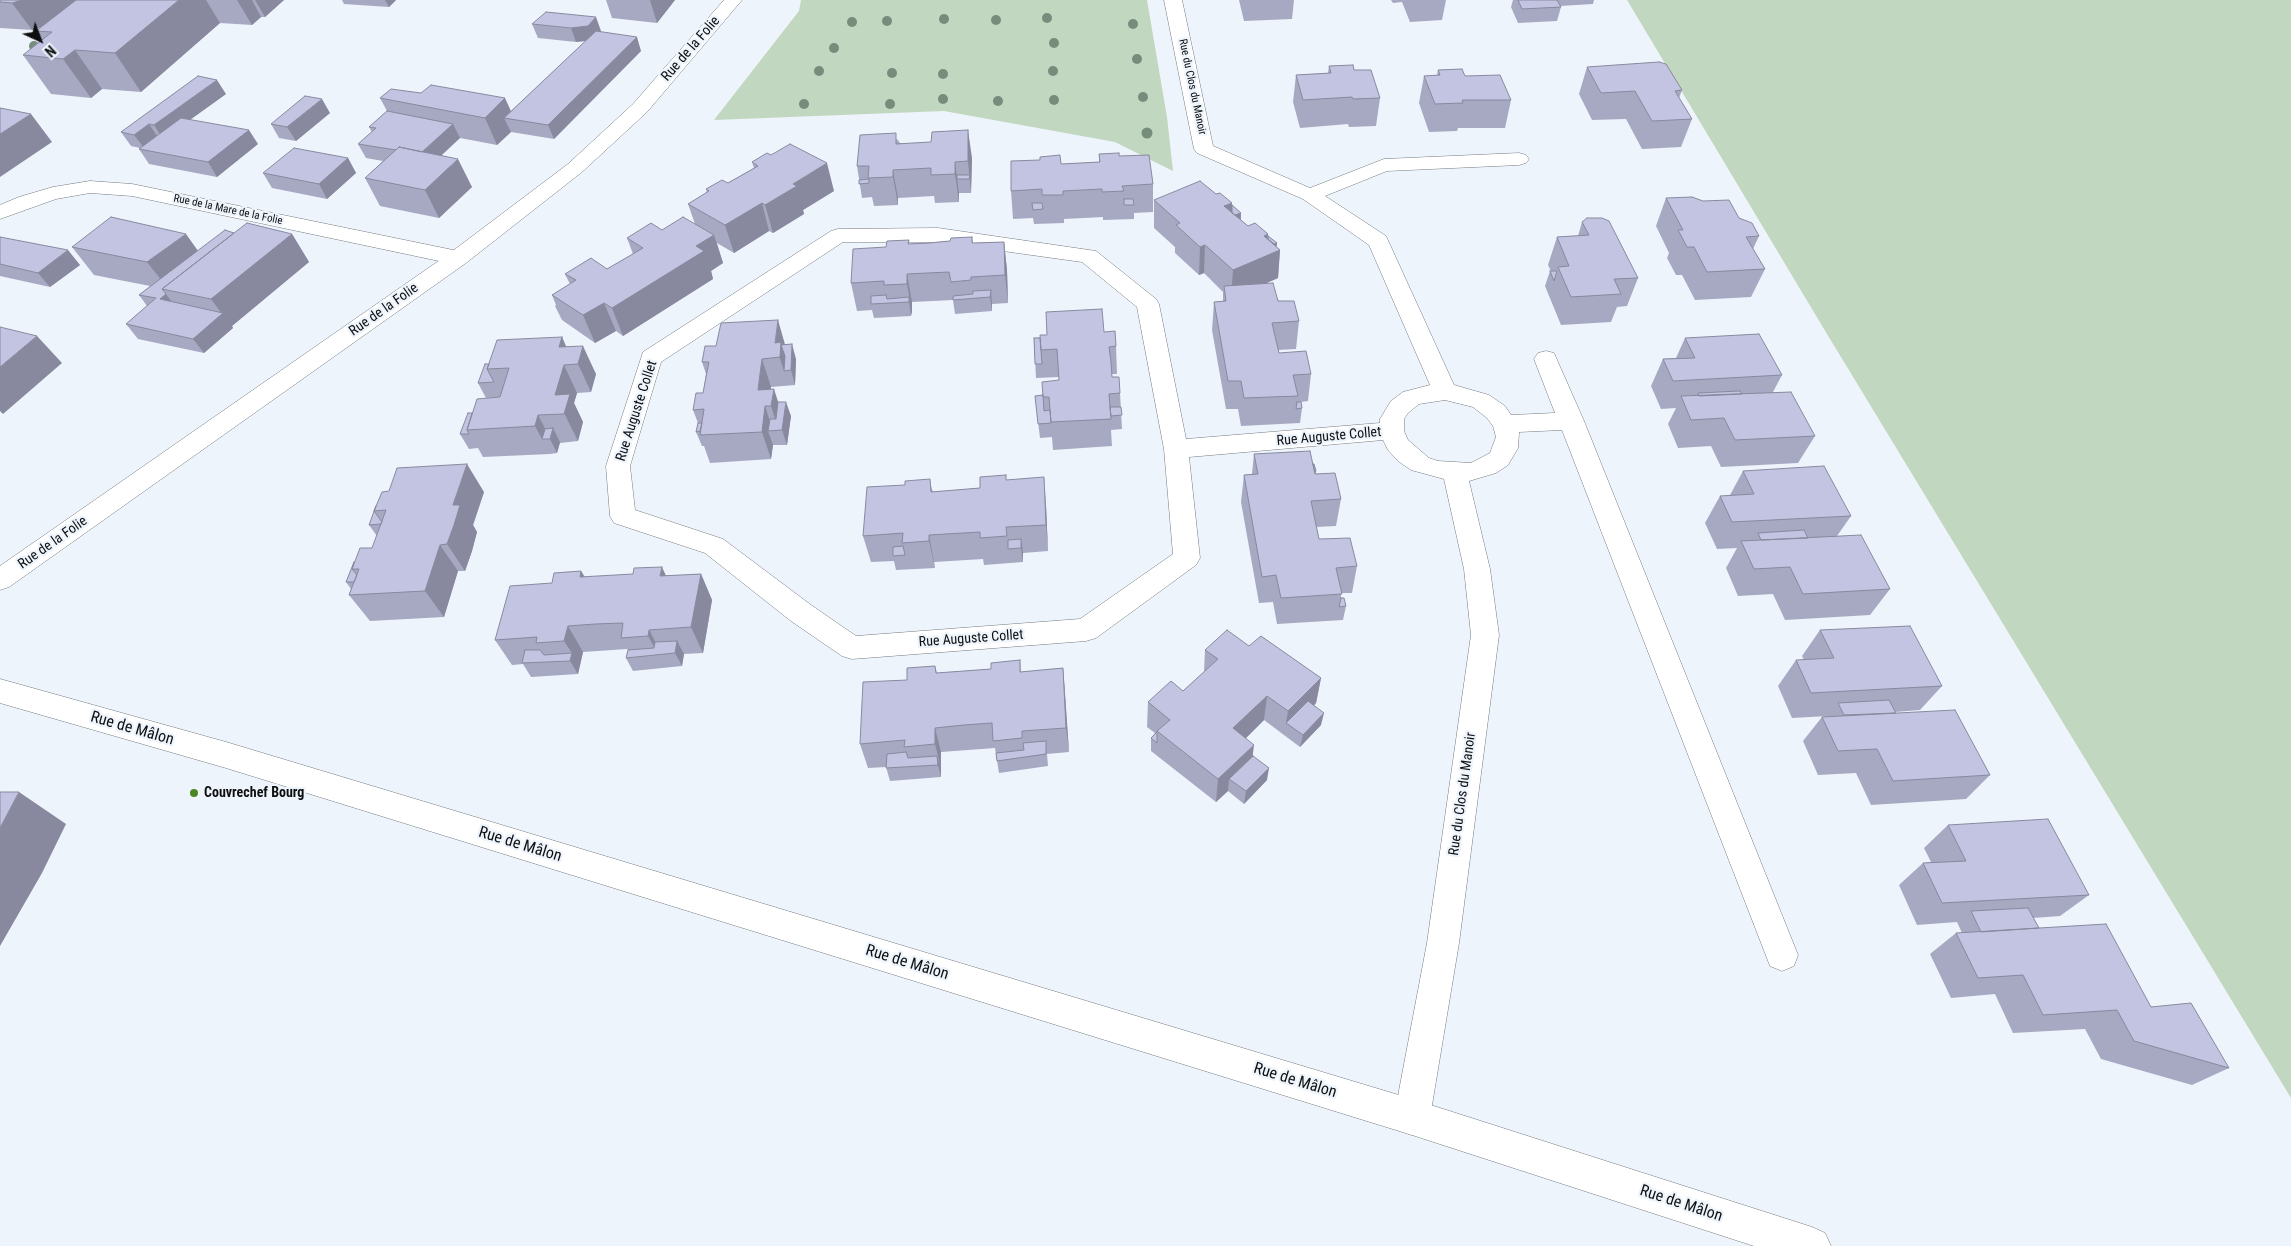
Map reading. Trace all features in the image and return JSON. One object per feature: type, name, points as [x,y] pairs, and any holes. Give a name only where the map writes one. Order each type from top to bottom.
[{"type":"street","name":"Rue de la Folie","points":[[0,580],[458,258],[575,168],[640,108],[734,0]]},
{"type":"street","name":"Rue du Clos du Manoir","points":[[1173,0],[1204,148],[1310,195],[1378,242],[1445,392]]},
{"type":"street","points":[[1310,195],[1384,165],[1519,159]]},
{"type":"street","name":"Rue de la Mare de la Folie","points":[[0,213],[26,201],[53,193],[90,187],[132,190],[458,258]]},
{"type":"street","name":"Rue Auguste Collet","points":[[938,235],[1088,256],[1148,304],[1176,449],[1187,558],[1086,630],[852,648],[801,613],[714,546],[623,516],[618,466],[651,358],[838,236],[938,235]]},
{"type":"street","points":[[1546,359],[1782,956]]},
{"type":"street","points":[[1445,392],[1464,395],[1481,402],[1496,412],[1505,424],[1508,437],[1506,448],[1499,459],[1487,467],[1472,472],[1455,473],[1437,470],[1420,464],[1407,455],[1397,444],[1392,432],[1392,418],[1399,407],[1411,398],[1427,393],[1445,392]]},
{"type":"street","points":[[1505,424],[1572,421]]},
{"type":"street","name":"Rue Auguste Collet","points":[[1176,449],[1392,432]]},
{"type":"street","name":"Rue du Clos du Manoir","points":[[1412,1117],[1443,944],[1485,635],[1477,569],[1455,473]]},
{"type":"street","name":"Rue de Mâlon","points":[[0,691],[226,755],[1412,1117],[1812,1246]]},
{"type":"green space","points":[[801,0],[1147,0],[1167,117],[1173,171],[1115,142],[944,111],[714,120],[799,11]]},
{"type":"green space","points":[[1627,0],[2291,0],[2291,1098],[1827,334]]},
{"type":"building","points":[[0,0],[22,0],[12,3],[0,2]]},
{"type":"building","points":[[76,0],[179,0],[115,53],[75,50],[63,59],[23,55],[52,32],[36,31]]},
{"type":"building","points":[[1518,0],[1557,0],[1561,7],[1522,9]]},
{"type":"building","points":[[546,12],[596,17],[588,26],[571,28],[532,24]]},
{"type":"building","points":[[596,31],[637,37],[548,125],[504,118]]},
{"type":"building","points":[[1659,62],[1666,64],[1682,90],[1675,91],[1692,119],[1652,121],[1635,91],[1601,93],[1587,67]]},
{"type":"building","points":[[1353,65],[1354,70],[1371,70],[1380,98],[1353,99],[1352,97],[1303,100],[1296,75],[1331,73],[1329,66]]},
{"type":"building","points":[[1462,69],[1465,76],[1500,75],[1511,100],[1462,100],[1463,103],[1435,104],[1424,76],[1440,75],[1438,70]]},
{"type":"building","points":[[198,76],[217,80],[154,125],[149,124],[134,135],[121,132]]},
{"type":"building","points":[[431,85],[505,98],[485,118],[380,98],[391,89],[421,93]]},
{"type":"building","points":[[305,96],[322,99],[287,127],[271,124]]},
{"type":"building","points":[[0,108],[31,114],[0,134]]},
{"type":"building","points":[[387,111],[453,124],[422,152],[399,147],[396,150],[358,144],[376,128],[369,127]]},
{"type":"building","points":[[181,118],[249,130],[208,162],[139,149]]},
{"type":"building","points":[[968,130],[968,161],[955,162],[955,174],[931,175],[931,168],[893,170],[893,177],[868,178],[869,166],[857,166],[860,135],[896,133],[896,144],[931,142],[932,132]]},
{"type":"building","points":[[790,144],[827,163],[793,184],[797,186],[765,205],[762,203],[725,225],[688,204],[709,191],[706,189],[722,180],[728,183],[758,166],[752,162],[767,153],[771,155]]},
{"type":"building","points":[[399,147],[458,159],[425,190],[365,178]]},
{"type":"building","points":[[294,148],[348,158],[319,184],[263,173]]},
{"type":"building","points":[[1119,153],[1119,156],[1149,155],[1153,184],[1122,186],[1124,191],[1102,192],[1102,189],[1063,191],[1063,195],[1042,195],[1042,189],[1011,191],[1011,161],[1040,160],[1040,157],[1060,155],[1061,164],[1100,162],[1099,154]]},
{"type":"building","points":[[957,175],[970,175],[969,179],[957,179]]},
{"type":"building","points":[[869,179],[869,183],[859,184],[859,180]]},
{"type":"building","points":[[1200,181],[1216,194],[1220,193],[1232,203],[1224,206],[1248,226],[1255,223],[1268,234],[1264,236],[1280,250],[1233,270],[1205,245],[1200,247],[1176,225],[1180,223],[1154,200]]},
{"type":"building","points":[[1692,197],[1703,201],[1729,200],[1739,218],[1752,223],[1759,236],[1746,237],[1765,269],[1707,272],[1694,247],[1687,247],[1678,230],[1683,230],[1666,198]]},
{"type":"building","points":[[1124,199],[1133,199],[1134,205],[1124,205]]},
{"type":"building","points":[[1032,203],[1042,203],[1043,209],[1033,210]]},
{"type":"building","points":[[1232,205],[1241,213],[1235,215],[1232,213]]},
{"type":"building","points":[[111,217],[186,234],[147,262],[72,247]]},
{"type":"building","points":[[683,217],[714,235],[696,246],[704,251],[612,308],[604,303],[583,315],[552,295],[576,280],[565,274],[591,258],[607,269],[643,248],[627,238],[651,223],[662,230]]},
{"type":"building","points":[[1587,218],[1602,218],[1609,221],[1638,278],[1614,279],[1621,294],[1571,297],[1558,267],[1569,266],[1557,237],[1589,235],[1582,222]]},
{"type":"building","points":[[247,223],[292,234],[211,299],[162,289]]},
{"type":"building","points":[[225,230],[234,233],[162,289],[166,294],[160,299],[223,313],[193,339],[126,324],[156,298],[139,295]]},
{"type":"building","points":[[1268,236],[1277,243],[1274,244],[1268,239]]},
{"type":"building","points":[[0,237],[68,250],[38,273],[0,264]]},
{"type":"building","points":[[972,237],[972,243],[1004,242],[1005,275],[971,277],[971,280],[951,282],[949,272],[907,274],[907,284],[884,285],[884,281],[851,283],[853,249],[886,247],[887,241],[909,240],[908,244],[950,241],[951,238]]},
{"type":"building","points":[[1550,271],[1557,271],[1554,281]]},
{"type":"building","points":[[1273,283],[1278,301],[1294,301],[1299,321],[1272,323],[1279,353],[1306,351],[1311,374],[1293,375],[1298,396],[1244,398],[1241,381],[1228,381],[1214,302],[1226,301],[1224,286]]},
{"type":"building","points":[[991,290],[990,297],[953,300],[953,296],[973,294],[973,291]]},
{"type":"building","points":[[886,295],[887,299],[909,297],[909,302],[871,304],[871,296]]},
{"type":"building","points":[[1102,309],[1104,332],[1115,331],[1116,346],[1109,347],[1112,377],[1119,377],[1120,393],[1109,394],[1111,419],[1051,422],[1049,397],[1043,397],[1042,382],[1059,380],[1057,349],[1041,350],[1040,335],[1047,335],[1046,312]]},
{"type":"building","points":[[778,320],[775,343],[781,342],[780,357],[762,359],[758,390],[774,389],[771,406],[765,406],[762,432],[700,435],[704,409],[693,410],[696,393],[703,393],[709,362],[702,362],[705,346],[716,346],[721,323]]},
{"type":"building","points":[[0,327],[37,336],[0,367]]},
{"type":"building","points":[[1759,334],[1782,375],[1673,381],[1663,359],[1695,358],[1685,338]]},
{"type":"building","points":[[562,337],[559,347],[583,346],[578,364],[564,365],[555,395],[570,394],[564,414],[538,415],[535,426],[467,430],[477,399],[500,397],[509,368],[487,369],[497,340]]},
{"type":"building","points":[[1034,338],[1040,338],[1042,364],[1035,364]]},
{"type":"building","points":[[792,344],[791,370],[784,371],[785,356],[781,345]]},
{"type":"building","points":[[485,364],[489,364],[487,369],[494,382],[478,383]]},
{"type":"building","points":[[1740,391],[1742,394],[1699,396],[1698,393]]},
{"type":"building","points":[[1791,392],[1815,436],[1735,440],[1724,418],[1691,420],[1681,396]]},
{"type":"building","points":[[1043,395],[1044,411],[1050,410],[1051,423],[1038,424],[1035,396]]},
{"type":"building","points":[[778,402],[786,402],[782,430],[768,431],[770,419],[776,419]]},
{"type":"building","points":[[1297,402],[1301,402],[1302,408],[1296,409]]},
{"type":"building","points":[[1110,407],[1121,407],[1122,415],[1111,416]]},
{"type":"building","points":[[468,413],[472,413],[467,430],[469,434],[460,434]]},
{"type":"building","points":[[698,423],[702,423],[700,431],[696,432]]},
{"type":"building","points":[[553,428],[550,439],[542,439],[545,429]]},
{"type":"building","points":[[1310,451],[1315,474],[1335,473],[1341,499],[1311,501],[1319,539],[1350,538],[1357,566],[1336,568],[1342,594],[1281,598],[1276,575],[1262,577],[1244,475],[1258,474],[1254,454]]},
{"type":"building","points":[[467,464],[453,505],[460,505],[454,525],[447,544],[440,545],[425,591],[349,595],[359,569],[352,569],[360,548],[372,548],[386,510],[374,511],[382,492],[389,491],[397,468]]},
{"type":"building","points":[[1824,466],[1851,516],[1732,522],[1720,496],[1754,494],[1743,471]]},
{"type":"building","points":[[1006,475],[1006,480],[1044,477],[1046,525],[1006,527],[1007,536],[980,538],[980,532],[929,535],[929,541],[902,543],[903,533],[863,536],[867,487],[905,485],[905,481],[930,479],[931,492],[980,488],[980,477]]},
{"type":"building","points":[[374,511],[382,522],[381,524],[369,525]]},
{"type":"building","points":[[1804,530],[1808,538],[1761,540],[1758,533]]},
{"type":"building","points":[[1861,535],[1890,589],[1803,594],[1790,567],[1754,569],[1741,541]]},
{"type":"building","points":[[1021,539],[1021,548],[1008,549],[1008,540]]},
{"type":"building","points":[[903,546],[905,555],[893,556],[893,547]]},
{"type":"building","points":[[354,562],[352,569],[357,575],[354,582],[346,582]]},
{"type":"building","points":[[662,567],[660,576],[701,574],[691,627],[649,630],[648,636],[621,638],[623,623],[595,624],[568,626],[564,641],[536,643],[537,637],[495,640],[510,586],[552,583],[554,573],[581,571],[580,577],[633,574],[634,568]]},
{"type":"building","points":[[1341,598],[1344,598],[1346,606],[1339,607]]},
{"type":"building","points":[[1910,626],[1942,686],[1811,693],[1796,660],[1834,658],[1820,630]]},
{"type":"building","points":[[1227,630],[1249,646],[1261,636],[1321,678],[1288,711],[1267,696],[1233,728],[1254,745],[1218,779],[1157,731],[1170,720],[1148,702],[1171,681],[1183,691],[1218,659],[1205,650]]},
{"type":"building","points":[[677,641],[675,653],[626,658],[628,650],[654,648],[655,642]]},
{"type":"building","points":[[525,650],[540,650],[544,655],[572,653],[570,661],[522,663]]},
{"type":"building","points":[[1020,660],[1020,672],[1063,668],[1066,728],[1022,731],[1022,738],[993,741],[992,723],[964,725],[935,728],[935,744],[904,747],[905,740],[860,744],[863,682],[907,680],[907,668],[935,666],[936,673],[991,669],[991,663]]},
{"type":"building","points":[[1889,700],[1896,713],[1844,715],[1838,703]]},
{"type":"building","points":[[1308,701],[1324,713],[1303,735],[1286,723]]},
{"type":"building","points":[[1955,710],[1990,775],[1893,781],[1877,749],[1838,751],[1822,717]]},
{"type":"building","points":[[1157,732],[1157,743],[1151,738]]},
{"type":"building","points":[[1046,741],[1046,754],[997,761],[996,753],[1024,750],[1023,743]]},
{"type":"building","points":[[906,752],[908,758],[937,756],[938,765],[886,768],[887,754]]},
{"type":"building","points":[[1253,756],[1269,768],[1246,791],[1229,779]]},
{"type":"building","points":[[0,792],[19,792],[0,828]]},
{"type":"building","points":[[2048,819],[2089,895],[1942,903],[1923,863],[1966,861],[1948,825]]},
{"type":"building","points":[[2028,908],[2039,928],[1981,932],[1971,911]]},
{"type":"building","points":[[2106,924],[2151,1007],[2191,1003],[2229,1068],[2134,1041],[2117,1010],[2043,1015],[2023,975],[1978,978],[1956,933]]},
{"type":"place","name":"Couvrechef Bourg","points":[[194,793]]}]
